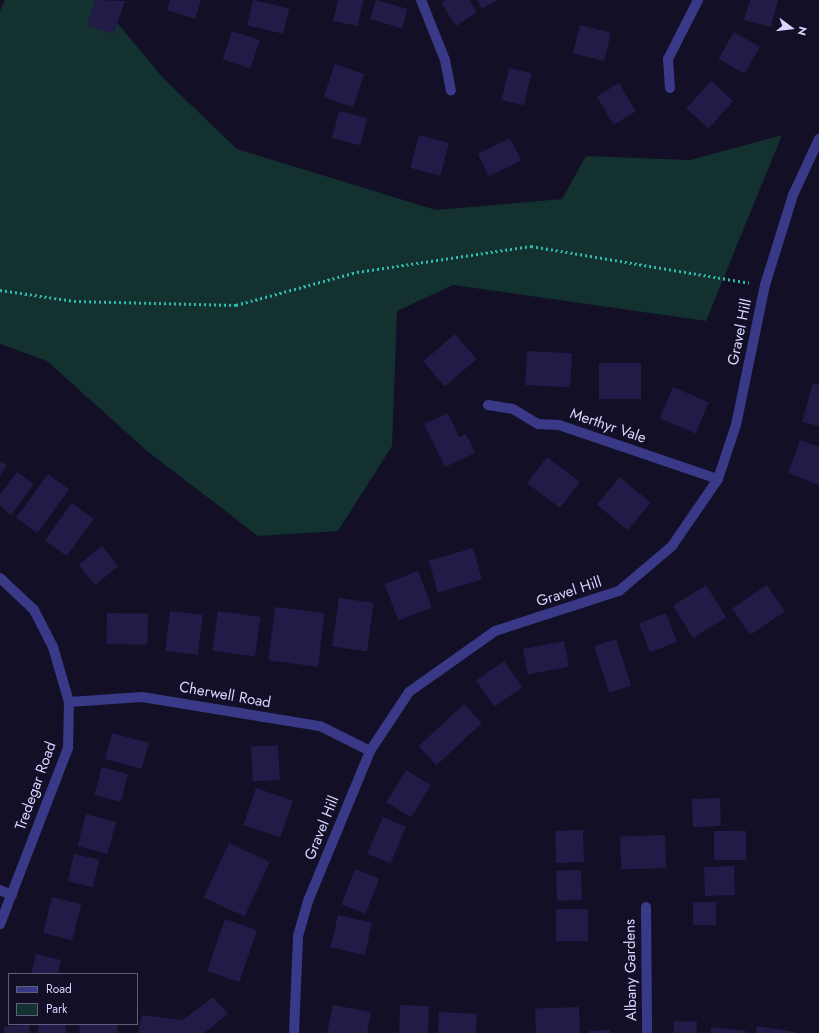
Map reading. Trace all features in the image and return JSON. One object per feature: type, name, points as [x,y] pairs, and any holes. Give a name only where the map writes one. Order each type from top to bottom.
[{"type":"street","points":[[421,0],[445,60],[451,90]]},
{"type":"street","points":[[670,88],[668,59],[698,0]]},
{"type":"street","name":"Gravel Hill","points":[[294,1033],[298,936],[308,900],[370,750],[409,692],[495,631],[619,591],[672,546],[718,479],[736,425],[765,286],[793,195],[819,139]]},
{"type":"street","name":"Merthyr Vale","points":[[488,405],[513,409],[538,424],[559,425],[718,479]]},
{"type":"street","name":"Tredegar Road","points":[[0,578],[34,610],[53,647],[69,702],[68,748],[0,924]]},
{"type":"street","name":"Cherwell Road","points":[[69,702],[142,697],[320,726],[370,750]]},
{"type":"street","points":[[0,890],[12,895]]},
{"type":"street","name":"Albany Gardens","points":[[646,907],[647,1033]]},
{"type":"path","points":[[0,290],[74,301],[236,305],[357,272],[531,246],[765,286]]},
{"type":"green space","points":[[5,0],[98,0],[164,79],[237,149],[436,210],[562,199],[586,156],[690,160],[782,135],[706,321],[453,285],[397,311],[392,446],[338,531],[258,536],[147,451],[47,361],[0,344],[0,11]]},
{"type":"building","points":[[95,0],[125,1],[113,34],[87,25]]},
{"type":"building","points":[[170,0],[201,0],[195,19],[167,10]]},
{"type":"building","points":[[253,0],[289,8],[283,34],[247,25]]},
{"type":"building","points":[[338,0],[363,0],[358,26],[333,21]]},
{"type":"building","points":[[376,0],[408,9],[402,28],[370,19]]},
{"type":"building","points":[[446,0],[469,0],[477,12],[456,26],[441,3]]},
{"type":"building","points":[[477,0],[498,0],[482,9]]},
{"type":"building","points":[[750,0],[778,0],[771,27],[744,20]]},
{"type":"building","points":[[580,25],[611,33],[604,61],[573,53]]},
{"type":"building","points":[[232,31],[260,40],[250,68],[223,60]]},
{"type":"building","points":[[734,32],[760,47],[744,74],[718,59]]},
{"type":"building","points":[[335,64],[364,74],[353,107],[324,97]]},
{"type":"building","points":[[509,68],[531,73],[524,105],[502,100]]},
{"type":"building","points":[[711,81],[733,101],[709,129],[686,108]]},
{"type":"building","points":[[619,83],[636,111],[614,125],[597,96]]},
{"type":"building","points":[[339,111],[367,118],[360,145],[332,138]]},
{"type":"building","points":[[419,135],[449,143],[440,176],[410,168]]},
{"type":"building","points":[[510,138],[521,160],[489,176],[478,154]]},
{"type":"building","points":[[455,334],[477,359],[445,386],[423,362]]},
{"type":"building","points":[[527,351],[572,353],[570,387],[525,385]]},
{"type":"building","points":[[599,363],[641,363],[641,399],[599,399]]},
{"type":"building","points":[[813,383],[819,385],[819,426],[802,422]]},
{"type":"building","points":[[673,387],[709,402],[696,434],[660,418]]},
{"type":"building","points":[[448,413],[459,437],[466,434],[475,453],[445,467],[424,424]]},
{"type":"building","points":[[800,440],[819,447],[819,485],[788,473]]},
{"type":"building","points":[[547,457],[580,482],[560,508],[527,483]]},
{"type":"building","points":[[0,461],[7,465],[0,475]]},
{"type":"building","points":[[17,472],[34,484],[11,515],[0,506],[0,495]]},
{"type":"building","points":[[48,474],[69,489],[37,533],[16,518]]},
{"type":"building","points":[[620,477],[651,503],[628,530],[597,505]]},
{"type":"building","points":[[72,503],[94,519],[67,556],[45,540]]},
{"type":"building","points":[[102,546],[118,566],[95,585],[79,565]]},
{"type":"building","points":[[473,548],[482,580],[438,592],[429,561]]},
{"type":"building","points":[[418,571],[432,607],[398,620],[384,584]]},
{"type":"building","points":[[706,585],[726,617],[693,638],[673,606]]},
{"type":"building","points":[[767,585],[785,612],[750,635],[732,608]]},
{"type":"building","points":[[339,598],[374,603],[367,651],[332,647]]},
{"type":"building","points":[[275,607],[325,613],[318,667],[268,661]]},
{"type":"building","points":[[170,611],[203,615],[198,655],[165,651]]},
{"type":"building","points":[[218,611],[261,617],[255,657],[212,651]]},
{"type":"building","points":[[107,613],[148,614],[147,645],[106,644]]},
{"type":"building","points":[[666,613],[677,642],[650,652],[639,623]]},
{"type":"building","points":[[616,639],[631,686],[609,693],[594,646]]},
{"type":"building","points":[[564,641],[569,667],[528,675],[523,649]]},
{"type":"building","points":[[504,661],[522,687],[495,707],[476,681]]},
{"type":"building","points":[[464,704],[482,723],[436,765],[419,746]]},
{"type":"building","points":[[112,733],[149,743],[142,769],[105,759]]},
{"type":"building","points":[[278,745],[280,780],[253,781],[251,746]]},
{"type":"building","points":[[102,767],[128,774],[121,802],[94,795]]},
{"type":"building","points":[[406,770],[431,785],[411,818],[386,803]]},
{"type":"building","points":[[256,788],[293,801],[280,838],[243,825]]},
{"type":"building","points":[[720,798],[721,826],[693,827],[692,799]]},
{"type":"building","points":[[86,814],[116,822],[107,854],[77,846]]},
{"type":"building","points":[[383,817],[406,827],[390,864],[367,854]]},
{"type":"building","points":[[583,830],[584,862],[556,863],[555,831]]},
{"type":"building","points":[[714,831],[746,831],[746,860],[714,860]]},
{"type":"building","points":[[665,835],[666,868],[621,870],[620,837]]},
{"type":"building","points":[[229,843],[270,862],[244,916],[204,897]]},
{"type":"building","points":[[74,854],[99,860],[93,887],[68,881]]},
{"type":"building","points":[[734,866],[735,895],[705,896],[704,867]]},
{"type":"building","points":[[355,869],[379,878],[366,914],[341,904]]},
{"type":"building","points":[[581,870],[582,900],[557,901],[556,871]]},
{"type":"building","points":[[52,897],[81,904],[72,940],[43,933]]},
{"type":"building","points":[[693,902],[716,902],[716,925],[693,925]]},
{"type":"building","points":[[556,909],[588,909],[588,941],[556,941]]},
{"type":"building","points":[[338,915],[372,923],[365,955],[331,947]]},
{"type":"building","points":[[225,919],[257,930],[239,982],[207,971]]},
{"type":"building","points":[[36,954],[61,960],[58,973],[31,973]]},
{"type":"building","points":[[213,997],[228,1014],[204,1033],[138,1033],[142,1015],[183,1020]]},
{"type":"building","points":[[333,1005],[371,1012],[367,1033],[327,1033]]},
{"type":"building","points":[[400,1005],[429,1006],[428,1033],[399,1033]]},
{"type":"building","points":[[579,1007],[580,1033],[536,1033],[535,1009]]},
{"type":"building","points":[[439,1012],[477,1014],[476,1033],[438,1033]]},
{"type":"building","points":[[674,1021],[697,1022],[697,1033],[674,1033]]},
{"type":"building","points":[[29,1025],[30,1033],[5,1033],[3,1027]]},
{"type":"building","points":[[38,1025],[66,1025],[66,1033],[38,1033]]},
{"type":"building","points":[[79,1025],[117,1025],[118,1033],[80,1033]]},
{"type":"building","points":[[757,1026],[795,1032],[795,1033],[756,1033]]},
{"type":"building","points":[[711,1027],[746,1031],[746,1033],[711,1033]]},
{"type":"building","points":[[610,1030],[610,1033],[589,1033],[589,1031]]}]
